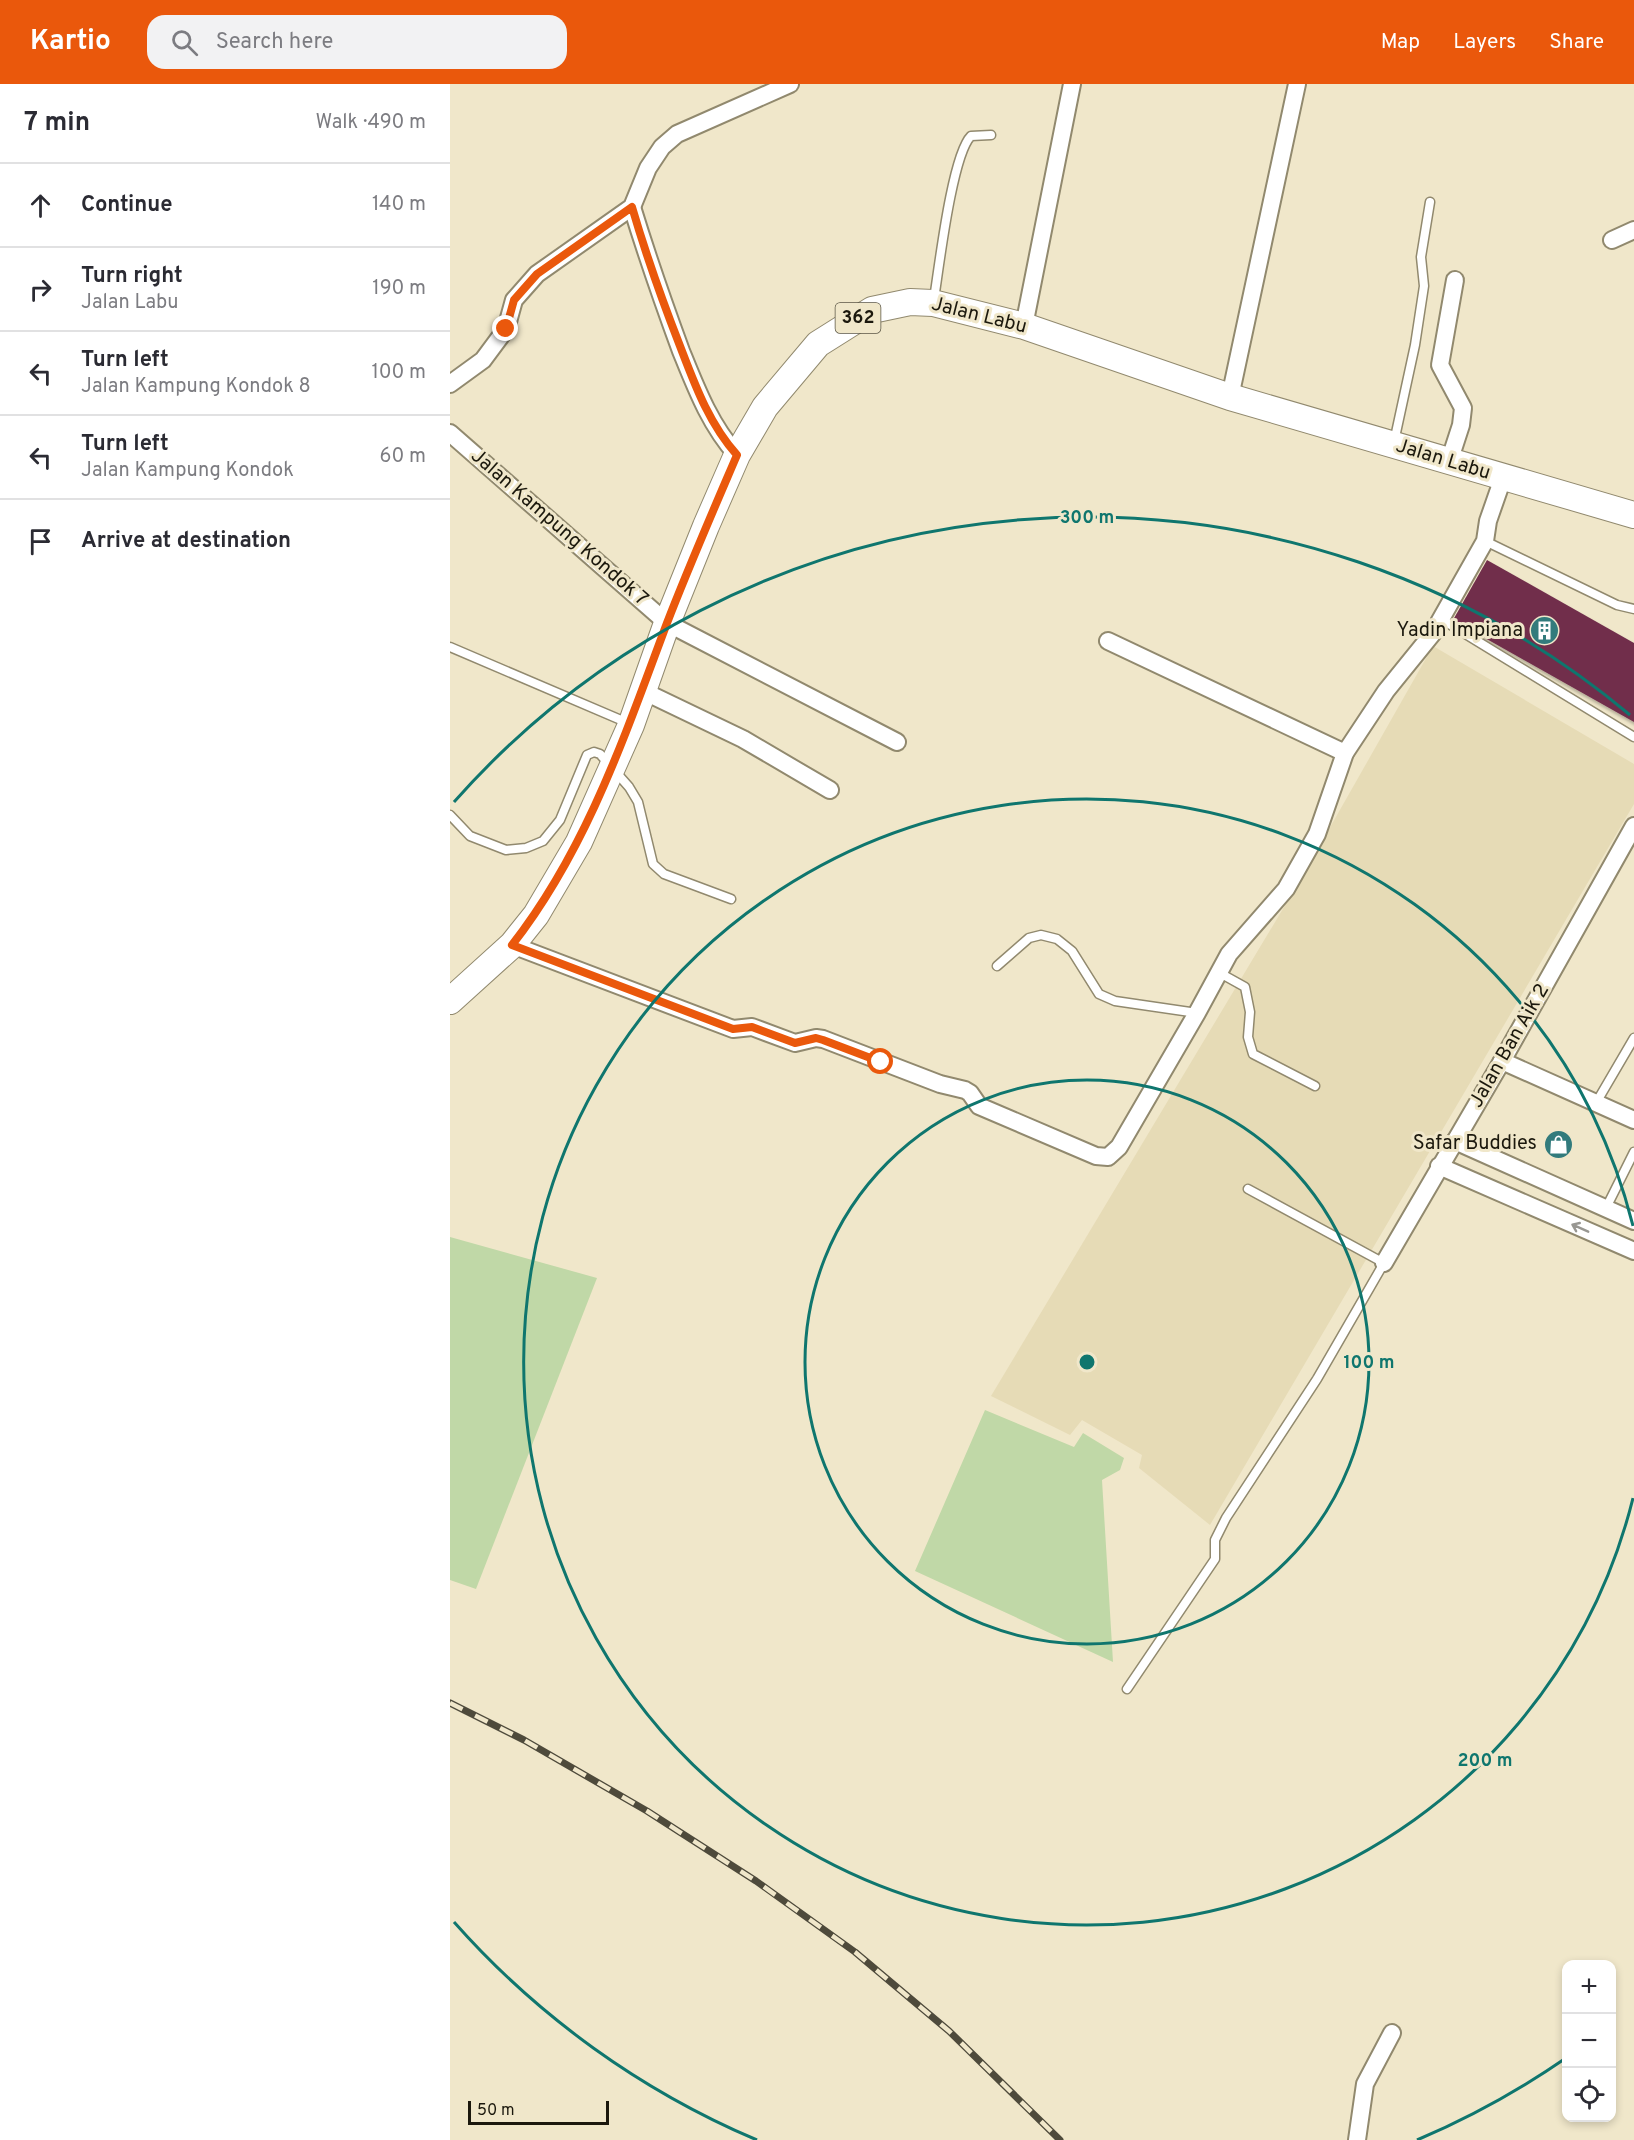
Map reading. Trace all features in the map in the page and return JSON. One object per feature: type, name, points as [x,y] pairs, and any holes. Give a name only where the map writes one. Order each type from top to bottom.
[{"type":"main road","name":"Jalan Labu","points":[[450,1001],[512,945],[536,915],[579,842],[631,725],[667,623],[706,526],[737,455],[765,407],[818,344],[872,310],[910,302],[933,303],[1024,326],[1230,397],[1634,515]]},
{"type":"street","points":[[450,384],[483,360],[506,329],[514,300],[537,274],[632,207],[648,168],[662,147],[677,134],[790,84]]},
{"type":"street","points":[[1024,326],[1072,84]]},
{"type":"street","points":[[1230,397],[1298,84]]},
{"type":"street","points":[[632,207],[654,281],[686,363],[713,424],[737,455]]},
{"type":"street","points":[[1611,240],[1634,230]]},
{"type":"street","points":[[1449,462],[1461,425],[1463,408],[1440,365],[1455,280]]},
{"type":"street","name":"Jalan Kampung Kondok 7","points":[[450,434],[667,623],[897,742]]},
{"type":"street","points":[[512,945],[733,1029],[752,1027],[795,1043],[816,1038],[940,1084],[965,1090],[979,1106],[1096,1156],[1108,1157],[1119,1147],[1229,954],[1286,889],[1317,834],[1345,753],[1386,691],[1433,633],[1485,541],[1488,521],[1503,478]]},
{"type":"street","points":[[1108,641],[1345,753]]},
{"type":"street","points":[[643,692],[743,739],[831,790]]},
{"type":"street","name":"Jalan Ban Aik 2","points":[[1384,1263],[1502,1061],[1634,826]]},
{"type":"street","points":[[1502,1061],[1634,1120]]},
{"type":"street","points":[[1455,1141],[1634,1221]]},
{"type":"street","points":[[1439,1166],[1634,1251]]},
{"type":"street","points":[[1357,2140],[1365,2084],[1392,2033]]},
{"type":"lane","points":[[933,303],[948,213],[963,149],[971,136],[991,135]]},
{"type":"lane","points":[[1393,445],[1415,345],[1424,286],[1421,257],[1430,202]]},
{"type":"lane","points":[[1485,541],[1617,605],[1634,609]]},
{"type":"lane","points":[[1441,619],[1634,737]]},
{"type":"lane","points":[[450,647],[631,725]]},
{"type":"lane","points":[[450,814],[470,836],[506,850],[526,848],[543,841],[560,820],[587,755],[594,752],[600,754],[613,768],[638,802],[653,864],[664,874],[731,899]]},
{"type":"lane","points":[[997,966],[1029,938],[1041,935],[1057,939],[1072,951],[1099,994],[1115,1000],[1197,1013]]},
{"type":"lane","points":[[1218,972],[1245,987],[1250,1012],[1248,1036],[1253,1054],[1315,1086]]},
{"type":"lane","points":[[1596,1103],[1634,1038]]},
{"type":"lane","points":[[1605,1208],[1634,1152]]},
{"type":"lane","points":[[1127,1689],[1215,1559],[1215,1540],[1226,1518],[1317,1379],[1384,1263],[1248,1189]]},
{"type":"shaded area","points":[[1433,646],[1634,764],[1634,804],[1210,1525],[1139,1468],[1142,1455],[1082,1420],[1070,1435],[991,1396],[1299,882]]},
{"type":"green space","points":[[450,1237],[597,1278],[476,1589],[450,1580]]},
{"type":"green space","points":[[985,1410],[1074,1447],[1083,1433],[1124,1458],[1120,1470],[1102,1480],[1113,1662],[915,1571]]},
{"type":"building","name":"Yadin Impiana","points":[[1487,560],[1634,643],[1634,722],[1453,620]]},
{"type":"railway","points":[[450,1703],[524,1740],[647,1811],[756,1881],[855,1952],[949,2031],[1060,2140]]},
{"type":"place","name":"Yadin Impiana","points":[[1544,631]]},
{"type":"place","name":"Safar Buddies","points":[[1558,1144]]},
{"type":"route","points":[[506,329],[514,300],[537,274],[632,207],[654,281],[686,363],[713,424],[737,455],[667,623],[631,725],[613,768],[579,842],[536,915],[512,945],[733,1029],[752,1027],[795,1043],[816,1038],[881,1062]]}]
